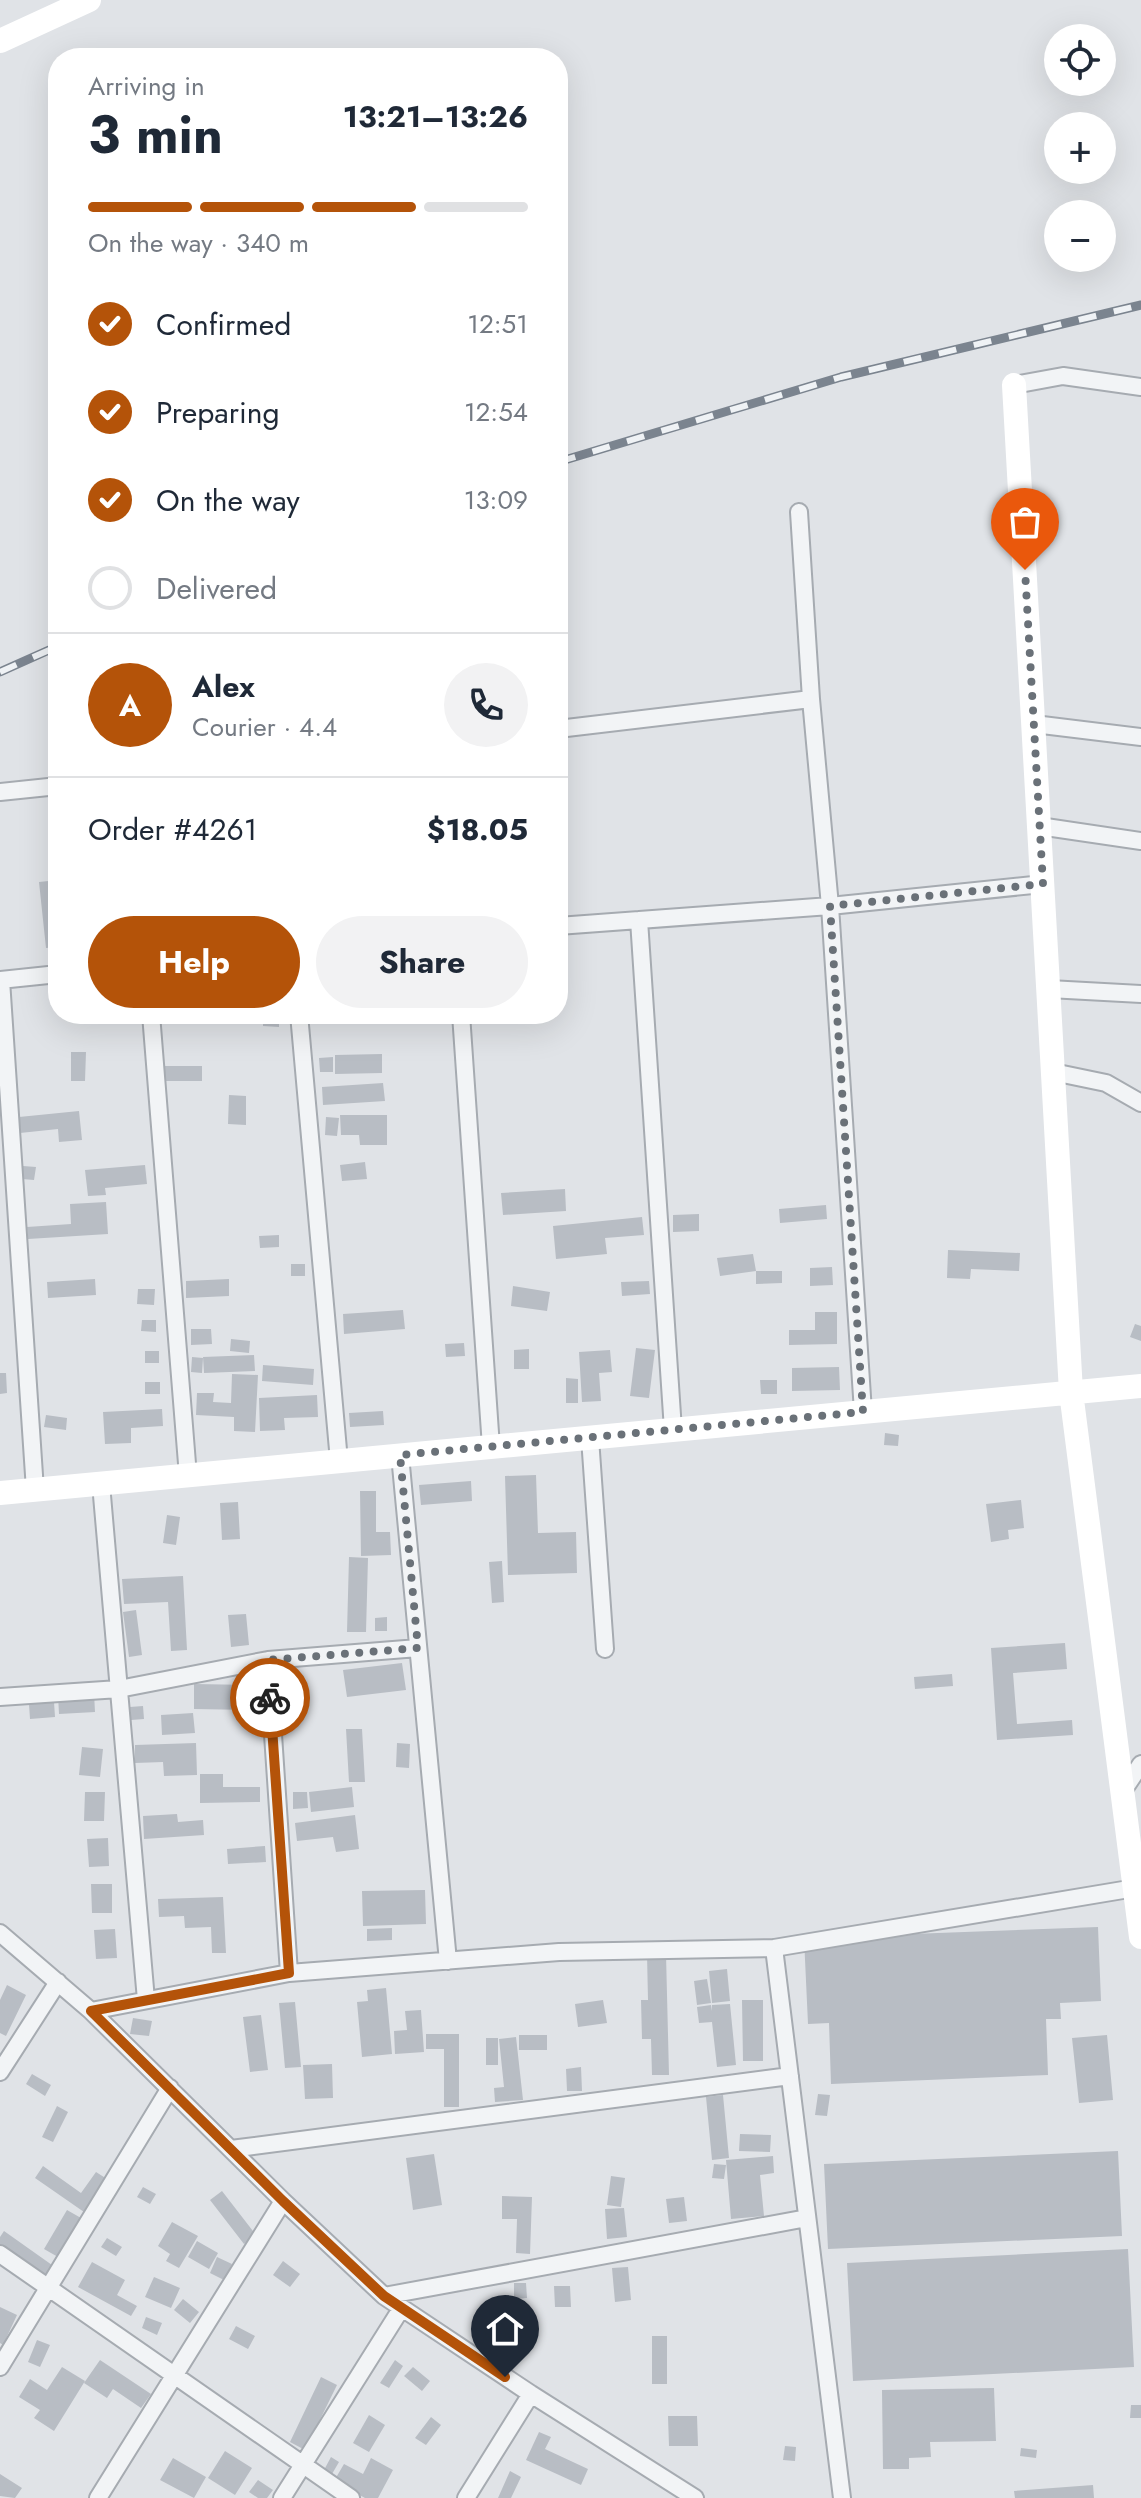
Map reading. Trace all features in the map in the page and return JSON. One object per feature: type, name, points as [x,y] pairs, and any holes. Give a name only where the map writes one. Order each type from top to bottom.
[{"type":"street","points":[[0,41],[89,0]]},
{"type":"street","points":[[1141,387],[1063,376],[1014,385],[1071,1392],[1141,1931]]},
{"type":"street","points":[[799,512],[811,699],[830,906],[863,1412]]},
{"type":"street","points":[[568,728],[811,699]]},
{"type":"street","points":[[1034,724],[1141,737]]},
{"type":"street","points":[[0,792],[48,787]]},
{"type":"street","points":[[1039,826],[1141,841]]},
{"type":"street","points":[[568,925],[830,906],[1043,884]]},
{"type":"street","points":[[639,920],[673,1430]]},
{"type":"street","points":[[35,1490],[0,980],[48,975]]},
{"type":"street","points":[[1049,989],[1141,994]]},
{"type":"street","points":[[152,1024],[188,1476]]},
{"type":"street","points":[[300,1024],[339,1461]]},
{"type":"street","points":[[462,1024],[491,1447]]},
{"type":"street","points":[[1053,1072],[1106,1083],[1141,1103]]},
{"type":"street","points":[[0,1493],[1141,1386]]},
{"type":"street","points":[[590,1438],[605,1649]]},
{"type":"street","points":[[400,1455],[448,1961]]},
{"type":"street","points":[[101,1484],[146,2000]]},
{"type":"street","points":[[0,1697],[119,1689],[268,1660],[418,1648]]},
{"type":"street","points":[[268,1660],[289,1973]]},
{"type":"street","points":[[1123,1791],[1141,1764]]},
{"type":"street","points":[[91,2011],[289,1973],[559,1952],[774,1948],[1135,1888]]},
{"type":"street","points":[[0,1933],[91,2011],[384,2296],[695,2498]]},
{"type":"street","points":[[774,1948],[842,2498]]},
{"type":"street","points":[[0,2072],[58,1982]]},
{"type":"street","points":[[231,2149],[790,2076]]},
{"type":"street","points":[[0,2367],[170,2088]]},
{"type":"street","points":[[98,2498],[283,2201]]},
{"type":"street","points":[[384,2296],[807,2218]]},
{"type":"street","points":[[0,2254],[351,2498]]},
{"type":"street","points":[[282,2498],[401,2309]]},
{"type":"street","points":[[466,2498],[531,2394]]},
{"type":"building","points":[[48,881],[48,948],[46,948],[39,882]]},
{"type":"building","points":[[71,1052],[86,1052],[85,1081],[71,1081]]},
{"type":"building","points":[[382,1054],[382,1073],[335,1074],[335,1055]]},
{"type":"building","points":[[333,1057],[333,1072],[320,1072],[319,1058]]},
{"type":"building","points":[[165,1066],[202,1066],[202,1081],[165,1081]]},
{"type":"building","points":[[383,1083],[385,1101],[323,1105],[322,1087]]},
{"type":"building","points":[[229,1095],[246,1096],[246,1125],[228,1124]]},
{"type":"building","points":[[79,1111],[82,1140],[59,1142],[58,1129],[20,1133],[19,1117]]},
{"type":"building","points":[[340,1115],[387,1115],[387,1145],[360,1145],[359,1135],[341,1135]]},
{"type":"building","points":[[326,1117],[339,1118],[337,1136],[325,1135]]},
{"type":"building","points":[[365,1162],[367,1179],[342,1181],[340,1165]]},
{"type":"building","points":[[145,1165],[147,1184],[105,1188],[106,1195],[88,1196],[85,1170]]},
{"type":"building","points":[[23,1166],[36,1167],[34,1180],[22,1179]]},
{"type":"building","points":[[565,1189],[566,1211],[503,1215],[501,1193]]},
{"type":"building","points":[[106,1202],[108,1234],[28,1239],[27,1227],[71,1224],[70,1204]]},
{"type":"building","points":[[826,1205],[827,1219],[780,1223],[779,1209]]},
{"type":"building","points":[[699,1214],[699,1231],[673,1232],[673,1215]]},
{"type":"building","points":[[642,1217],[644,1235],[605,1238],[607,1254],[556,1259],[553,1226]]},
{"type":"building","points":[[279,1235],[279,1247],[260,1248],[259,1236]]},
{"type":"building","points":[[948,1250],[1020,1253],[1019,1271],[971,1269],[970,1279],[947,1278]]},
{"type":"building","points":[[753,1254],[756,1271],[720,1276],[717,1258]]},
{"type":"building","points":[[291,1264],[305,1264],[305,1276],[291,1276]]},
{"type":"building","points":[[832,1267],[833,1285],[810,1286],[810,1268]]},
{"type":"building","points":[[756,1271],[782,1271],[782,1283],[756,1284]]},
{"type":"building","points":[[95,1279],[96,1295],[48,1298],[47,1282]]},
{"type":"building","points":[[229,1279],[229,1296],[186,1298],[186,1281]]},
{"type":"building","points":[[649,1281],[650,1294],[622,1296],[621,1282]]},
{"type":"building","points":[[513,1286],[550,1292],[547,1311],[511,1306]]},
{"type":"building","points":[[138,1289],[155,1289],[154,1305],[137,1304]]},
{"type":"building","points":[[403,1310],[405,1329],[344,1334],[343,1314]]},
{"type":"building","points":[[815,1312],[837,1312],[837,1344],[789,1345],[789,1330],[815,1330]]},
{"type":"building","points":[[142,1320],[156,1320],[156,1332],[141,1331]]},
{"type":"building","points":[[1135,1324],[1141,1326],[1141,1341],[1130,1337]]},
{"type":"building","points":[[191,1329],[211,1329],[212,1344],[191,1345]]},
{"type":"building","points":[[231,1339],[250,1341],[249,1353],[230,1351]]},
{"type":"building","points":[[464,1343],[465,1356],[446,1357],[445,1344]]},
{"type":"building","points":[[636,1348],[655,1350],[649,1398],[630,1396]]},
{"type":"building","points":[[529,1349],[529,1369],[514,1369],[514,1350]]},
{"type":"building","points":[[610,1350],[612,1372],[599,1373],[601,1401],[582,1402],[579,1352]]},
{"type":"building","points":[[145,1351],[159,1351],[159,1363],[145,1363]]},
{"type":"building","points":[[254,1355],[255,1371],[204,1373],[203,1357]]},
{"type":"building","points":[[192,1357],[203,1358],[202,1373],[191,1372]]},
{"type":"building","points":[[263,1365],[314,1369],[313,1385],[262,1381]]},
{"type":"building","points":[[839,1367],[840,1390],[792,1391],[792,1368]]},
{"type":"building","points":[[0,1373],[6,1373],[7,1393],[0,1394]]},
{"type":"building","points":[[232,1374],[258,1375],[255,1432],[234,1431],[234,1417],[196,1415],[197,1393],[214,1393],[213,1402],[231,1403]]},
{"type":"building","points":[[566,1378],[578,1379],[578,1403],[566,1403]]},
{"type":"building","points":[[760,1380],[777,1380],[777,1394],[761,1394]]},
{"type":"building","points":[[145,1382],[160,1382],[160,1394],[145,1394]]},
{"type":"building","points":[[317,1395],[318,1417],[284,1418],[285,1430],[260,1431],[259,1398]]},
{"type":"building","points":[[162,1409],[163,1426],[131,1428],[131,1443],[105,1444],[103,1412]]},
{"type":"building","points":[[383,1411],[384,1425],[350,1427],[349,1413]]},
{"type":"building","points":[[46,1415],[67,1418],[66,1430],[44,1427]]},
{"type":"building","points":[[885,1433],[899,1435],[898,1446],[884,1445]]},
{"type":"building","points":[[536,1475],[538,1533],[576,1532],[577,1573],[508,1575],[505,1476]]},
{"type":"building","points":[[471,1481],[472,1501],[421,1505],[419,1485]]},
{"type":"building","points":[[360,1491],[376,1491],[376,1532],[390,1532],[391,1555],[361,1556]]},
{"type":"building","points":[[1021,1500],[1024,1528],[1008,1530],[1009,1539],[991,1542],[986,1504]]},
{"type":"building","points":[[238,1502],[240,1539],[222,1540],[220,1503]]},
{"type":"building","points":[[167,1515],[180,1517],[176,1545],[163,1543]]},
{"type":"building","points":[[349,1557],[368,1558],[366,1632],[347,1632]]},
{"type":"building","points":[[502,1561],[504,1602],[492,1603],[489,1562]]},
{"type":"building","points":[[183,1576],[187,1650],[171,1651],[168,1602],[124,1604],[122,1579]]},
{"type":"building","points":[[136,1610],[142,1655],[129,1657],[123,1612]]},
{"type":"building","points":[[246,1614],[249,1645],[231,1647],[228,1615]]},
{"type":"building","points":[[387,1617],[387,1631],[375,1631],[375,1618]]},
{"type":"building","points":[[1065,1643],[1067,1669],[1013,1673],[1017,1724],[1072,1720],[1073,1735],[997,1740],[991,1648]]},
{"type":"building","points":[[402,1663],[406,1690],[347,1697],[343,1670]]},
{"type":"building","points":[[952,1674],[953,1686],[915,1689],[914,1677]]},
{"type":"building","points":[[194,1684],[252,1685],[251,1710],[194,1709]]},
{"type":"building","points":[[94,1693],[95,1712],[59,1714],[58,1695]]},
{"type":"building","points":[[284,1700],[298,1700],[299,1717],[284,1718]]},
{"type":"building","points":[[54,1702],[55,1717],[30,1719],[29,1704]]},
{"type":"building","points":[[143,1706],[144,1719],[131,1720],[130,1707]]},
{"type":"building","points":[[193,1713],[195,1733],[162,1735],[161,1715]]},
{"type":"building","points":[[346,1729],[362,1729],[365,1782],[349,1782]]},
{"type":"building","points":[[196,1743],[197,1775],[164,1776],[163,1762],[135,1763],[135,1745]]},
{"type":"building","points":[[397,1743],[410,1744],[409,1768],[396,1767]]},
{"type":"building","points":[[82,1747],[103,1749],[100,1777],[79,1775]]},
{"type":"building","points":[[200,1774],[223,1774],[223,1787],[260,1787],[260,1802],[200,1803]]},
{"type":"building","points":[[352,1787],[354,1807],[311,1812],[309,1792]]},
{"type":"building","points":[[85,1792],[105,1792],[104,1821],[84,1821]]},
{"type":"building","points":[[293,1792],[307,1792],[308,1808],[293,1809]]},
{"type":"building","points":[[177,1814],[178,1822],[203,1820],[204,1835],[144,1839],[143,1816]]},
{"type":"building","points":[[355,1815],[359,1849],[336,1852],[333,1837],[297,1841],[295,1823]]},
{"type":"building","points":[[108,1838],[109,1866],[89,1867],[87,1839]]},
{"type":"building","points":[[265,1846],[266,1862],[228,1864],[227,1849]]},
{"type":"building","points":[[91,1884],[112,1884],[112,1913],[92,1913]]},
{"type":"building","points":[[425,1890],[426,1924],[363,1926],[362,1891]]},
{"type":"building","points":[[223,1897],[226,1953],[212,1953],[211,1927],[185,1928],[184,1916],[159,1917],[158,1899]]},
{"type":"building","points":[[1098,1927],[1101,2001],[1060,2003],[1061,2019],[1046,2019],[1048,2075],[831,2084],[829,2023],[808,2024],[804,1938]]},
{"type":"building","points":[[392,1928],[392,1940],[367,1941],[367,1929]]},
{"type":"building","points":[[115,1929],[117,1958],[96,1959],[94,1930]]},
{"type":"building","points":[[647,1954],[666,1954],[669,2075],[652,2075],[651,2039],[642,2039],[641,2000],[648,2000]]},
{"type":"building","points":[[727,1969],[730,2001],[712,2003],[709,1971]]},
{"type":"building","points":[[707,1979],[711,2003],[697,2005],[694,1981]]},
{"type":"building","points":[[7,1985],[26,1995],[6,2036],[0,2033],[0,2000]]},
{"type":"building","points":[[386,1988],[392,2054],[362,2057],[357,2002],[368,2001],[367,1990]]},
{"type":"building","points":[[603,2000],[607,2023],[578,2027],[575,2004]]},
{"type":"building","points":[[742,2000],[763,2000],[763,2061],[743,2061]]},
{"type":"building","points":[[295,2002],[301,2067],[285,2068],[279,2003]]},
{"type":"building","points":[[730,2004],[736,2065],[717,2067],[712,2022],[699,2023],[697,2007],[711,2005],[712,2011],[712,2005]]},
{"type":"building","points":[[421,2010],[424,2052],[395,2054],[394,2031],[407,2030],[405,2011]]},
{"type":"building","points":[[261,2015],[268,2070],[250,2072],[243,2017]]},
{"type":"building","points":[[133,2018],[152,2021],[149,2036],[130,2034]]},
{"type":"building","points":[[426,2034],[459,2034],[459,2107],[444,2107],[444,2049],[426,2049]]},
{"type":"building","points":[[519,2035],[547,2035],[547,2050],[519,2050]]},
{"type":"building","points":[[1107,2035],[1113,2100],[1079,2103],[1072,2038]]},
{"type":"building","points":[[516,2037],[523,2100],[495,2102],[494,2088],[504,2087],[499,2039]]},
{"type":"building","points":[[486,2038],[498,2038],[498,2065],[486,2065]]},
{"type":"building","points":[[332,2064],[333,2098],[305,2099],[303,2065]]},
{"type":"building","points":[[581,2067],[582,2091],[567,2091],[566,2069]]},
{"type":"building","points":[[32,2074],[51,2085],[45,2096],[26,2084]]},
{"type":"building","points":[[818,2094],[830,2095],[827,2116],[815,2115]]},
{"type":"building","points":[[723,2095],[729,2158],[712,2160],[706,2097]]},
{"type":"building","points":[[57,2106],[68,2112],[53,2142],[42,2137]]},
{"type":"building","points":[[740,2134],[771,2135],[770,2152],[739,2151]]},
{"type":"building","points":[[1118,2151],[1122,2236],[828,2249],[824,2164]]},
{"type":"building","points":[[434,2154],[442,2205],[413,2210],[406,2158]]},
{"type":"building","points":[[773,2156],[774,2173],[760,2175],[764,2216],[731,2219],[726,2160]]},
{"type":"building","points":[[714,2164],[726,2165],[724,2179],[712,2178]]},
{"type":"building","points":[[43,2166],[81,2193],[96,2172],[107,2179],[84,2212],[35,2178]]},
{"type":"building","points":[[611,2176],[625,2178],[621,2207],[607,2205]]},
{"type":"building","points":[[143,2187],[156,2194],[150,2204],[137,2197]]},
{"type":"building","points":[[222,2191],[256,2235],[244,2244],[210,2200]]},
{"type":"building","points":[[502,2196],[532,2197],[530,2254],[516,2253],[517,2219],[502,2219]]},
{"type":"building","points":[[684,2197],[687,2221],[669,2223],[666,2199]]},
{"type":"building","points":[[624,2208],[627,2237],[607,2239],[605,2209]]},
{"type":"building","points":[[67,2210],[81,2218],[58,2257],[44,2249]]},
{"type":"building","points":[[172,2222],[198,2236],[179,2268],[166,2261],[170,2254],[158,2246]]},
{"type":"building","points":[[4,2231],[52,2265],[43,2278],[0,2248],[0,2237]]},
{"type":"building","points":[[107,2238],[122,2247],[116,2256],[101,2247]]},
{"type":"building","points":[[197,2241],[218,2253],[209,2269],[188,2257]]},
{"type":"building","points":[[1128,2249],[1134,2367],[853,2381],[847,2263]]},
{"type":"building","points":[[217,2257],[232,2264],[224,2280],[210,2273]]},
{"type":"building","points":[[283,2261],[300,2274],[290,2287],[273,2275]]},
{"type":"building","points":[[92,2262],[125,2280],[117,2295],[137,2306],[131,2316],[78,2287]]},
{"type":"building","points":[[628,2267],[631,2300],[615,2302],[612,2268]]},
{"type":"building","points":[[154,2277],[180,2288],[171,2308],[145,2297]]},
{"type":"building","points":[[514,2283],[526,2283],[527,2298],[514,2299]]},
{"type":"building","points":[[554,2286],[570,2286],[571,2307],[555,2307]]},
{"type":"building","points":[[183,2299],[199,2312],[190,2323],[174,2310]]},
{"type":"building","points":[[0,2307],[17,2315],[3,2345],[0,2343]]},
{"type":"building","points":[[146,2317],[162,2323],[157,2335],[142,2328]]},
{"type":"building","points":[[236,2326],[255,2336],[248,2349],[229,2339]]},
{"type":"building","points":[[652,2336],[667,2336],[667,2384],[652,2384]]},
{"type":"building","points":[[37,2340],[50,2345],[40,2367],[28,2362]]},
{"type":"building","points":[[100,2360],[151,2394],[141,2408],[113,2389],[107,2398],[84,2383]]},
{"type":"building","points":[[395,2360],[403,2366],[389,2388],[380,2383]]},
{"type":"building","points":[[62,2367],[85,2381],[54,2431],[34,2418],[40,2410],[19,2397],[30,2379],[47,2390]]},
{"type":"building","points":[[413,2367],[430,2381],[422,2391],[404,2376]]},
{"type":"building","points":[[321,2377],[337,2385],[305,2450],[290,2442]]},
{"type":"building","points":[[994,2388],[996,2441],[930,2442],[931,2457],[909,2458],[909,2469],[883,2469],[882,2390]]},
{"type":"building","points":[[1131,2405],[1141,2405],[1141,2418],[1130,2418]]},
{"type":"building","points":[[369,2415],[385,2425],[369,2452],[353,2443]]},
{"type":"building","points":[[668,2416],[697,2416],[698,2446],[669,2446]]},
{"type":"building","points":[[431,2417],[441,2425],[426,2445],[415,2438]]},
{"type":"building","points":[[539,2432],[551,2437],[545,2449],[588,2469],[581,2485],[526,2460]]},
{"type":"building","points":[[785,2446],[796,2447],[795,2461],[783,2460]]},
{"type":"building","points":[[1021,2448],[1037,2450],[1036,2458],[1020,2456]]},
{"type":"building","points":[[225,2451],[252,2468],[235,2495],[208,2478]]},
{"type":"building","points":[[331,2457],[339,2462],[332,2474],[324,2470]]},
{"type":"building","points":[[173,2458],[206,2477],[194,2498],[160,2480]]},
{"type":"building","points":[[371,2458],[393,2470],[378,2498],[365,2498],[334,2481],[344,2464],[363,2474]]},
{"type":"building","points":[[510,2471],[521,2477],[511,2498],[498,2498]]},
{"type":"building","points":[[0,2474],[22,2488],[15,2498],[0,2496]]},
{"type":"building","points":[[258,2480],[273,2490],[267,2498],[258,2498],[249,2492]]},
{"type":"building","points":[[1093,2485],[1094,2498],[1015,2498],[1014,2491]]},
{"type":"railway","points":[[568,459],[841,377],[1141,305]]},
{"type":"railway","points":[[0,672],[48,650]]},
{"type":"way so far","points":[[270,1698],[268,1660],[418,1648],[400,1455],[863,1412],[830,906],[1043,884],[1025,570]]},
{"type":"route","points":[[270,1698],[289,1973],[91,2011],[384,2296],[505,2377]]}]
